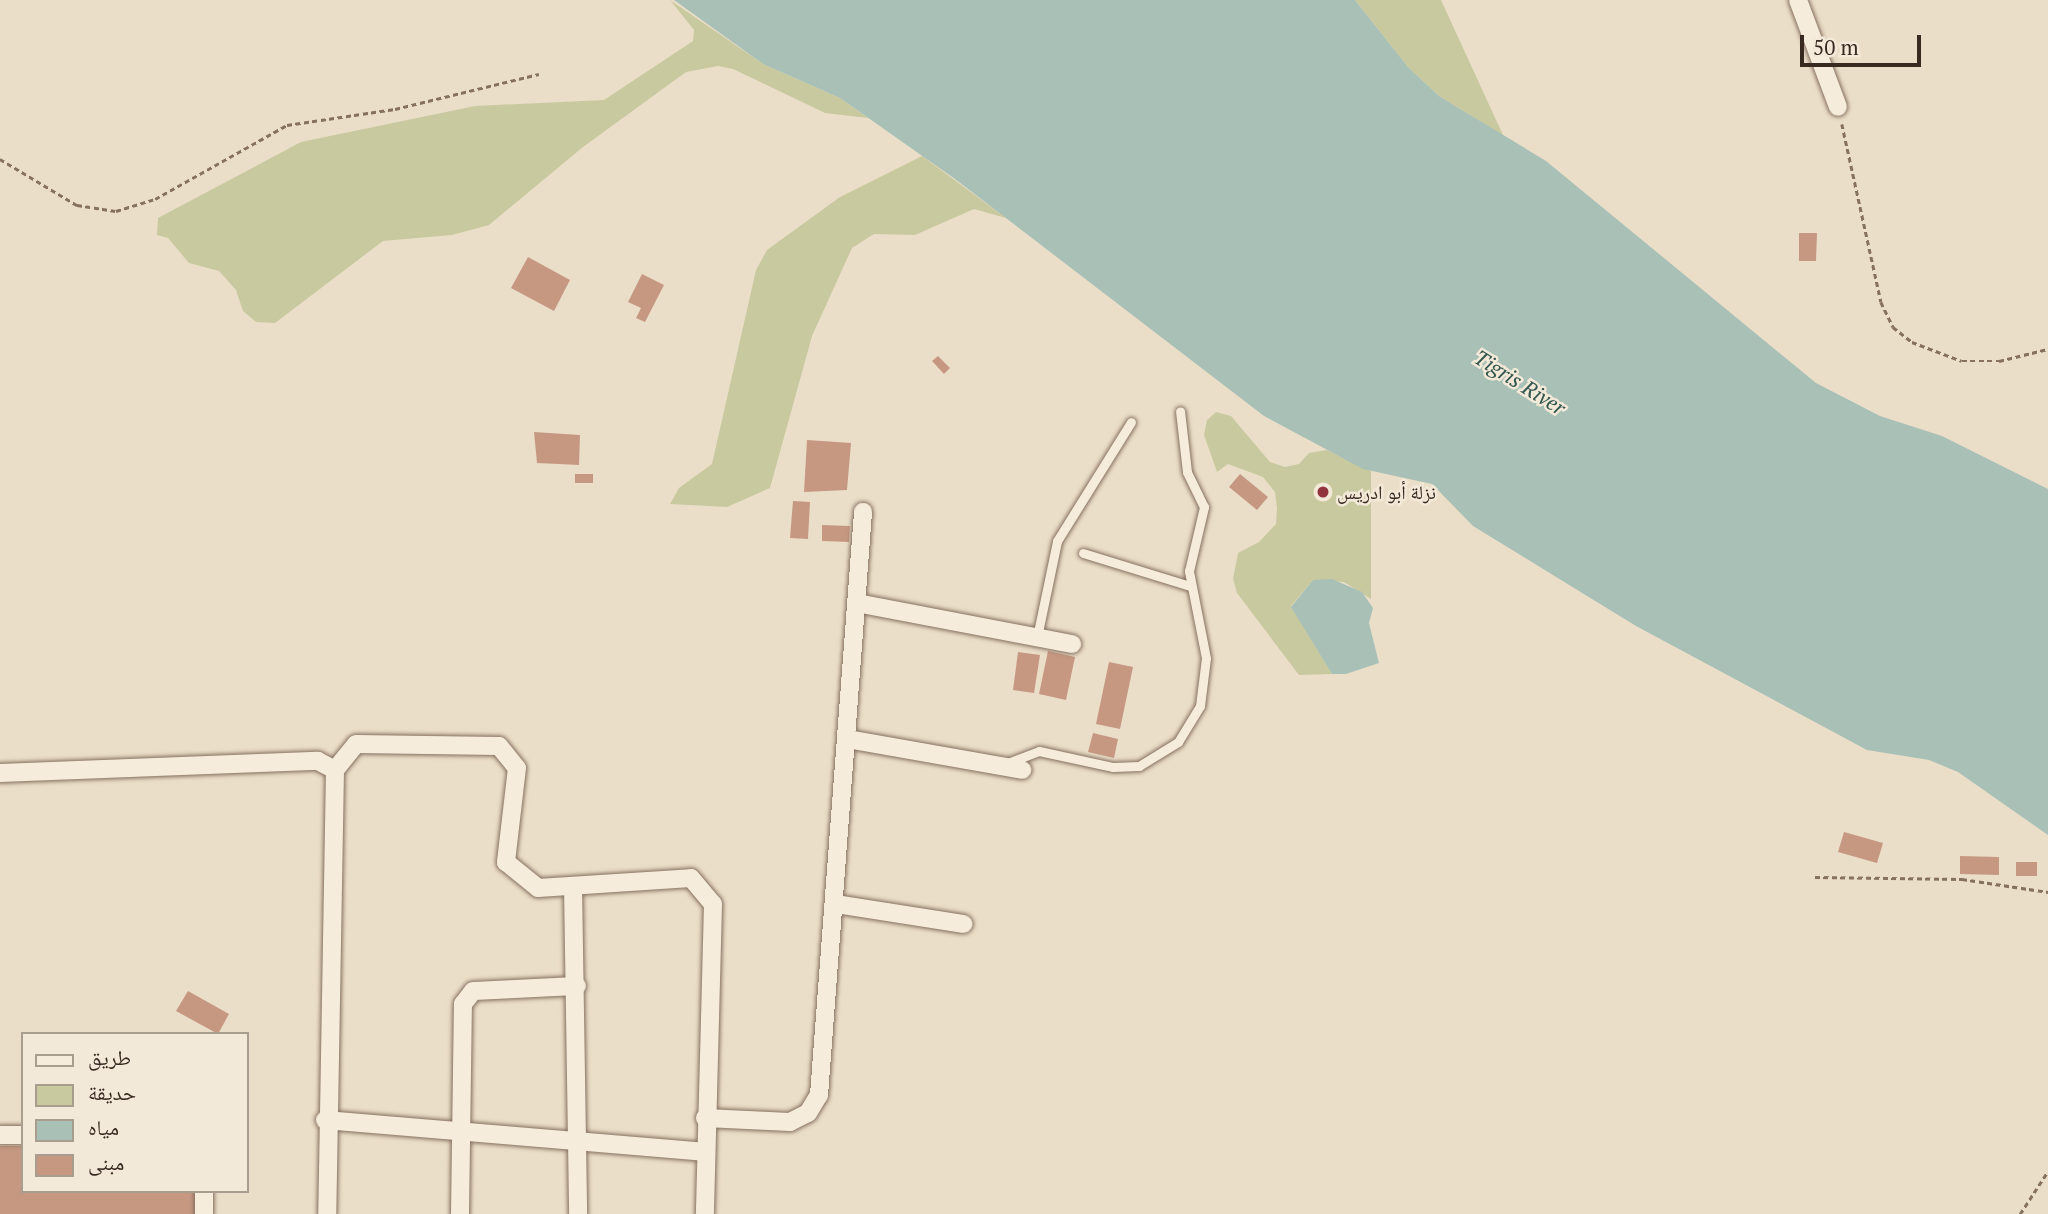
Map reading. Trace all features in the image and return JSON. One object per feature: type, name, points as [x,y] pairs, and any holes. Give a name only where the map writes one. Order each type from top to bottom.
[{"type":"street","points":[[1798,0],[1838,107]]},
{"type":"street","points":[[705,1118],[790,1122],[815,1105],[836,904],[863,512]]},
{"type":"street","points":[[857,603],[1072,644]]},
{"type":"street","points":[[847,738],[1022,770]]},
{"type":"street","points":[[327,1214],[325,1120],[335,770],[356,744],[499,746],[517,768],[506,862],[538,888],[691,878],[713,904],[704,1152],[705,1214]]},
{"type":"street","points":[[0,773],[318,761],[335,770]]},
{"type":"street","points":[[573,886],[577,986],[578,1214]]},
{"type":"street","points":[[836,904],[963,923]]},
{"type":"street","points":[[460,1214],[463,1004],[473,990],[577,986]]},
{"type":"street","points":[[325,1120],[704,1152]]},
{"type":"street","points":[[0,1135],[21,1135]]},
{"type":"street","points":[[204,1193],[204,1214]]},
{"type":"lane","points":[[1001,767],[1039,751],[1113,767],[1139,766],[1178,742],[1200,706],[1206,658],[1190,586],[1191,555],[1204,507],[1187,472],[1180,411]]},
{"type":"lane","points":[[1037,637],[1057,541],[1132,422]]},
{"type":"lane","points":[[1083,553],[1190,586]]},
{"type":"path","points":[[0,159],[76,205],[116,211],[155,199],[287,125],[395,109],[539,74]]},
{"type":"path","points":[[1838,107],[1881,302],[1893,327],[1912,342],[1962,361],[1999,361],[2048,349]]},
{"type":"path","points":[[1815,877],[1962,879],[2048,892]]},
{"type":"path","points":[[2020,1214],[2048,1171]]},
{"type":"green space","points":[[670,0],[763,64],[840,98],[868,118],[825,113],[733,69],[718,66],[686,72],[583,147],[489,225],[452,235],[383,241],[275,323],[256,322],[243,311],[236,290],[219,271],[189,263],[168,238],[157,235],[158,218],[301,142],[475,106],[604,100],[693,41],[694,30]]},
{"type":"green space","points":[[1355,0],[1441,0],[1503,135],[1439,96],[1408,67]]},
{"type":"green space","points":[[922,156],[1006,218],[974,209],[915,235],[874,234],[852,248],[812,336],[770,488],[727,507],[670,504],[679,488],[712,464],[756,270],[767,250],[840,197]]},
{"type":"green space","points":[[1216,412],[1231,416],[1270,462],[1285,467],[1299,464],[1309,453],[1327,450],[1371,471],[1371,599],[1344,582],[1313,580],[1291,606],[1332,674],[1299,675],[1237,593],[1233,579],[1238,553],[1259,542],[1276,524],[1277,508],[1275,492],[1263,477],[1228,464],[1217,472],[1204,435],[1207,420]]},
{"type":"water","name":"Tigris River","points":[[674,0],[1355,0],[1408,67],[1439,96],[1546,161],[1816,383],[1880,416],[1942,436],[2048,489],[2048,835],[1958,772],[1929,760],[1867,750],[1636,626],[1473,526],[1432,484],[1363,469],[1264,416],[955,179],[840,98],[763,64]]},
{"type":"water","points":[[1332,579],[1362,592],[1373,608],[1369,623],[1379,663],[1346,674],[1332,674],[1291,607],[1313,580]]},
{"type":"building","points":[[1799,233],[1817,233],[1816,261],[1799,261]]},
{"type":"building","points":[[528,257],[570,280],[554,311],[511,288]]},
{"type":"building","points":[[642,274],[664,285],[645,322],[636,318],[641,308],[628,302]]},
{"type":"building","points":[[938,356],[950,368],[944,374],[932,361]]},
{"type":"building","points":[[534,432],[580,435],[579,465],[537,463]]},
{"type":"building","points":[[807,440],[851,443],[847,490],[804,492]]},
{"type":"building","points":[[575,474],[593,474],[593,483],[575,483]]},
{"type":"building","points":[[1240,474],[1268,497],[1257,510],[1229,487]]},
{"type":"building","points":[[793,501],[810,502],[808,539],[790,538]]},
{"type":"building","points":[[822,525],[850,526],[849,542],[822,541]]},
{"type":"building","points":[[1048,651],[1075,657],[1066,700],[1039,694]]},
{"type":"building","points":[[1018,652],[1040,655],[1034,693],[1013,690]]},
{"type":"building","points":[[1109,662],[1133,667],[1120,729],[1096,724]]},
{"type":"building","points":[[1093,733],[1118,739],[1114,758],[1088,752]]},
{"type":"building","points":[[1844,832],[1883,843],[1877,863],[1838,852]]},
{"type":"building","points":[[1960,856],[1999,857],[1999,875],[1960,874]]},
{"type":"building","points":[[2016,862],[2037,862],[2037,876],[2016,876]]},
{"type":"building","points":[[188,991],[229,1014],[219,1032],[214,1032],[176,1011]]},
{"type":"building","points":[[0,1146],[21,1146],[21,1193],[198,1193],[198,1214],[0,1214]]},
{"type":"place","name":"نزلة أبو ادريس","points":[[1323,492]]}]
